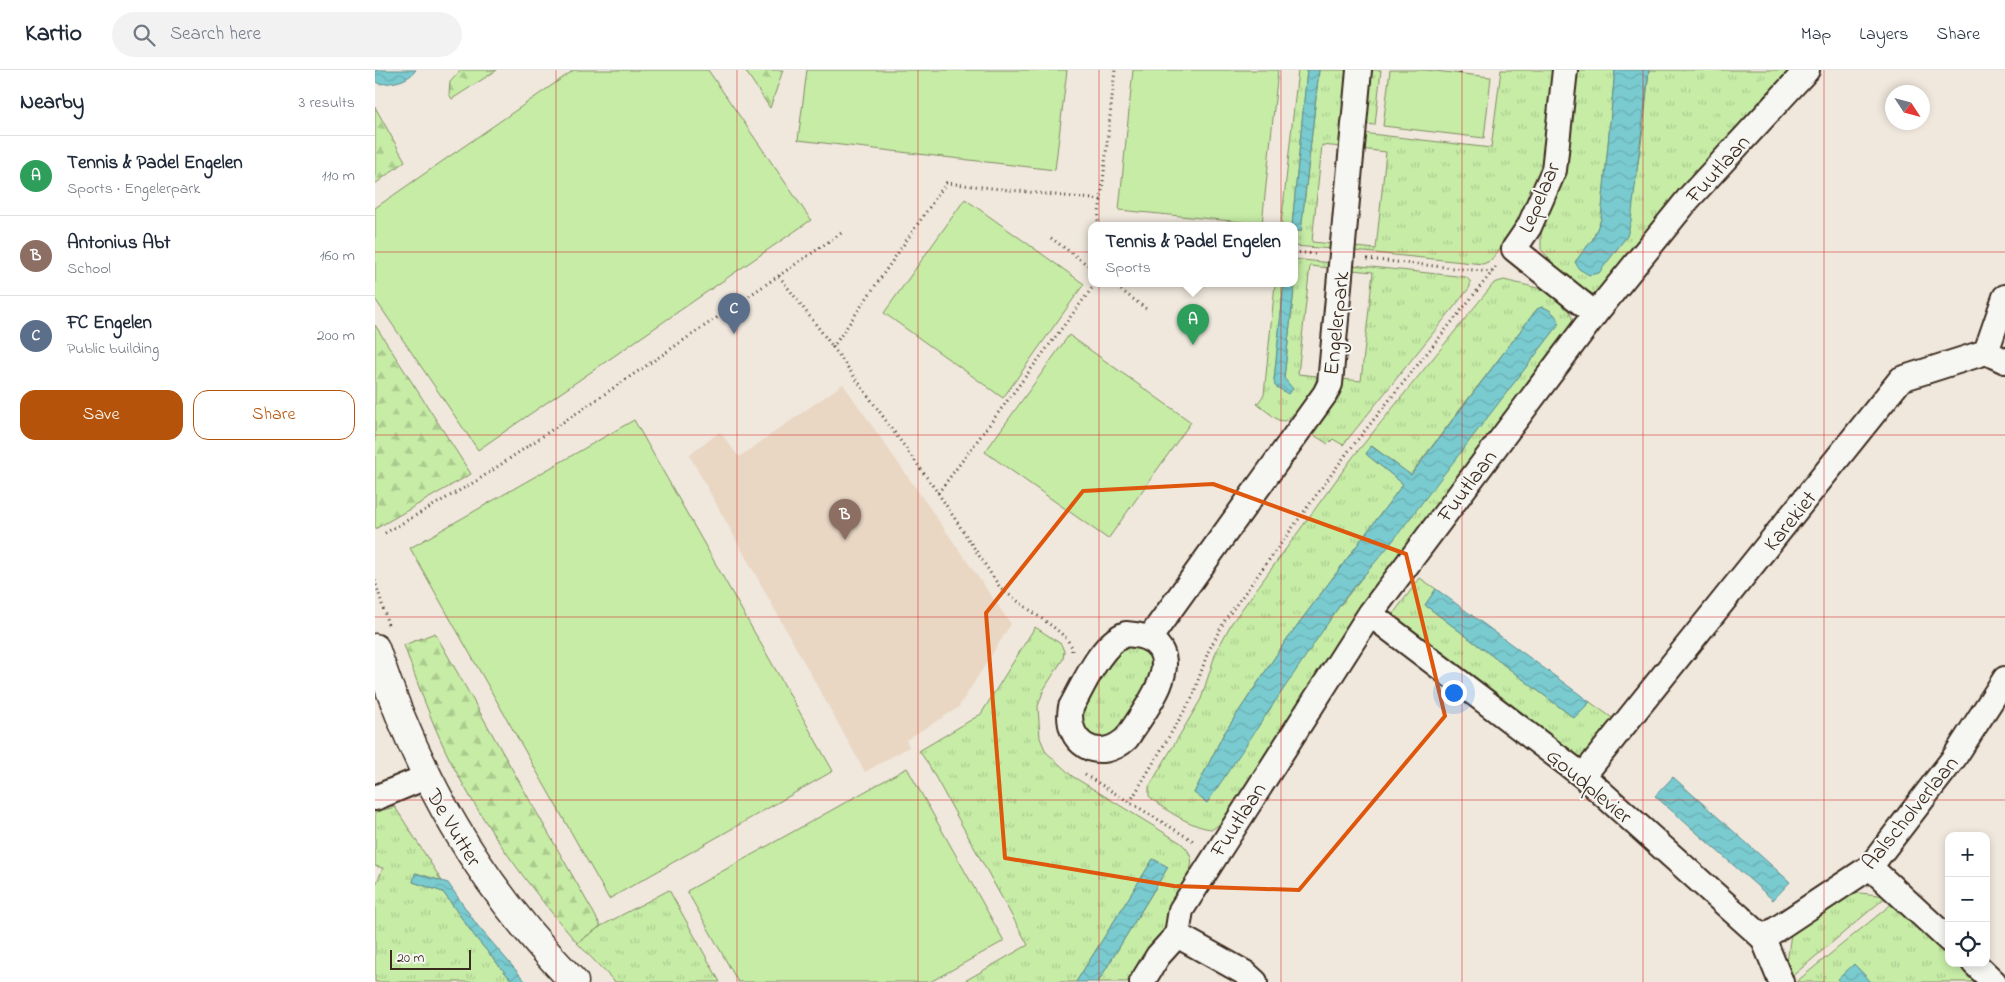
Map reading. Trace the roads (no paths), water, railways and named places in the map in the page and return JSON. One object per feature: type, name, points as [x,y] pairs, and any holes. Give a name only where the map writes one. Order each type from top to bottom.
[{"type":"street","name":"Engelerpark","points":[[1149,638],[1325,394],[1330,384],[1359,70]]},
{"type":"street","name":"Lepelaar","points":[[1565,70],[1554,170],[1529,227],[1514,249],[1595,314]]},
{"type":"street","name":"Fuutlaan","points":[[1177,935],[1181,910],[1190,894],[1370,614],[1595,314],[1689,198],[1807,70]]},
{"type":"street","name":"Karekiet","points":[[1583,776],[1901,379],[1996,357],[2005,296]]},
{"type":"street","name":"Goudplevier","points":[[1370,614],[1583,776],[1763,938],[1781,982]]},
{"type":"street","points":[[1132,634],[1149,638],[1163,654],[1165,667],[1162,680],[1127,738],[1119,745],[1107,750],[1095,750],[1084,746],[1071,729],[1069,718],[1071,707],[1096,664],[1107,647],[1116,638],[1132,634]]},
{"type":"street","name":"De Vutter","points":[[375,648],[391,697],[426,777],[487,878],[551,958],[574,982]]},
{"type":"street","name":"Aalscholverlaan","points":[[1763,938],[1870,867],[1954,758],[2005,679]]},
{"type":"street","points":[[375,798],[426,777]]},
{"type":"street","points":[[1870,867],[1945,936]]},
{"type":"street","points":[[1142,982],[1158,956],[1177,935],[1245,973],[1255,982]]},
{"type":"street","points":[[1978,967],[1994,982]]},
{"type":"water","points":[[375,70],[416,70],[404,79],[379,84],[375,81]]},
{"type":"water","points":[[1307,70],[1319,70],[1301,231],[1298,231],[1298,222],[1292,222]]},
{"type":"water","points":[[1615,70],[1649,70],[1631,221],[1627,236],[1599,273],[1589,275],[1579,269],[1575,262],[1593,239],[1601,219]]},
{"type":"water","points":[[1284,287],[1294,287],[1284,378],[1293,389],[1288,394],[1275,386],[1274,380]]},
{"type":"water","points":[[1542,307],[1556,317],[1559,322],[1557,327],[1388,547],[1344,599],[1207,803],[1194,793],[1223,735],[1287,639],[1403,484],[1366,454],[1371,446],[1411,475],[1537,309]]},
{"type":"water","points":[[1436,589],[1590,702],[1574,718],[1425,605]]},
{"type":"water","points":[[1673,777],[1790,882],[1773,900],[1655,796]]},
{"type":"water","points":[[1153,859],[1168,867],[1098,982],[1076,982]]},
{"type":"water","points":[[415,873],[448,883],[477,925],[526,982],[513,982],[476,938],[443,892],[413,882]]},
{"type":"water","points":[[1854,964],[1871,982],[1840,982],[1838,979]]},
{"type":"place","name":"FC Engelen","points":[[734,334]]},
{"type":"place","name":"Tennis & Padel Engelen","points":[[1193,345]]},
{"type":"place","name":"Antonius Abt","points":[[845,540]]}]
